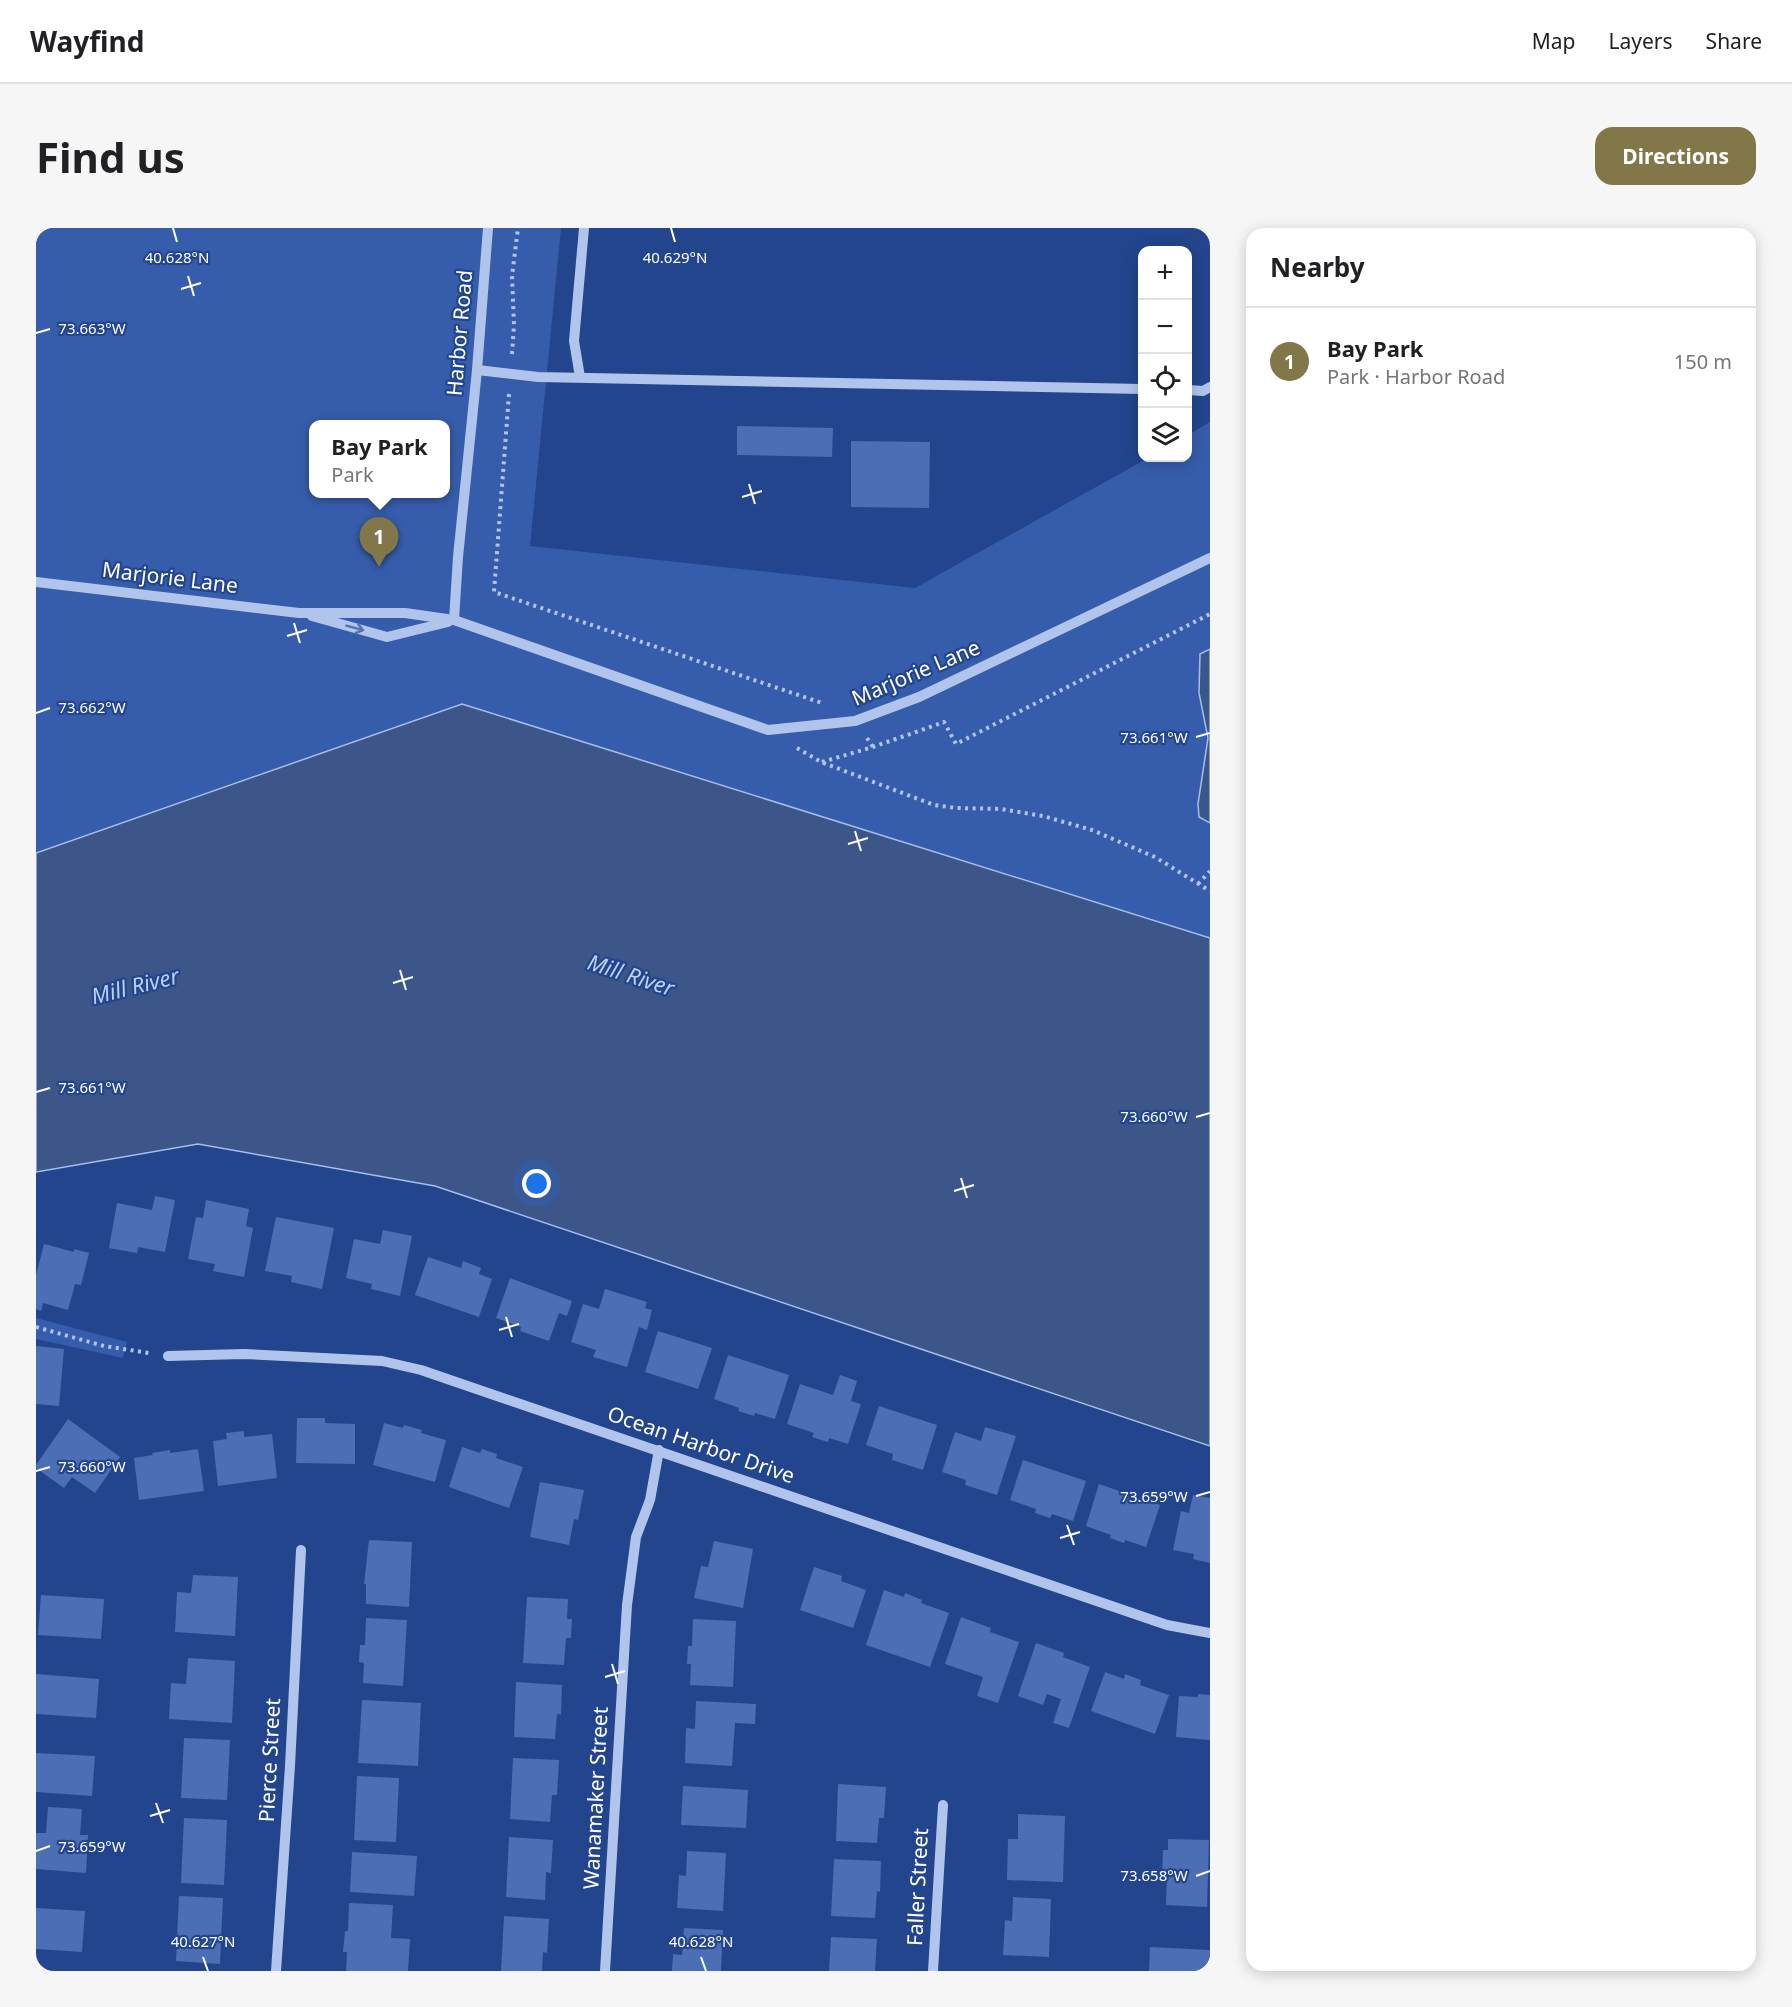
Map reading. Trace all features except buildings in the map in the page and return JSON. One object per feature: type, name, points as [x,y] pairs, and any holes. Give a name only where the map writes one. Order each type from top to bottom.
[{"type":"street","name":"Harbor Road","points":[[454,620],[488,228]]},
{"type":"street","points":[[580,378],[574,340],[584,228]]},
{"type":"street","points":[[477,370],[538,377],[1138,389]]},
{"type":"street","points":[[1192,390],[1203,391],[1210,387]]},
{"type":"street","name":"Marjorie Lane","points":[[36,582],[299,613],[405,613],[454,620],[768,730],[855,721],[920,697],[1210,558]]},
{"type":"street","name":"Marjorie Lane","points":[[299,613],[387,637],[454,620]]},
{"type":"street","name":"Ocean Harbor Drive","points":[[168,1356],[244,1354],[382,1361],[421,1370],[1167,1625],[1210,1633]]},
{"type":"street","name":"Wanamaker Street","points":[[605,1971],[627,1605],[636,1537],[650,1500],[659,1450]]},
{"type":"street","name":"Pierce Street","points":[[276,1971],[290,1766],[301,1550]]},
{"type":"street","name":"Faller Street","points":[[933,1971],[942,1805]]},
{"type":"path","points":[[512,355],[514,326],[512,276],[518,228]]},
{"type":"path","points":[[509,394],[494,592],[842,710],[855,721],[873,747]]},
{"type":"path","points":[[821,762],[873,747],[944,722],[956,744],[1210,614]]},
{"type":"path","points":[[768,730],[821,762],[934,805],[1001,809],[1032,814],[1092,830],[1155,857],[1210,891]]},
{"type":"path","points":[[1198,884],[1210,871]]},
{"type":"path","points":[[36,1327],[104,1346],[168,1356]]},
{"type":"shaded area","points":[[36,228],[561,228],[530,546],[915,588],[1141,462],[1192,462],[1192,433],[1210,422],[1210,938],[462,704],[36,853]]},
{"type":"shaded area","points":[[36,1318],[127,1342],[123,1358],[36,1339]]},
{"type":"water","points":[[1210,649],[1210,823],[1199,817],[1198,804],[1208,738],[1199,693],[1200,654]]},
{"type":"water","name":"Mill River","points":[[462,704],[1210,938],[1210,1446],[435,1186],[198,1144],[36,1172],[36,853]]},
{"type":"place","name":"Bay Park","points":[[379,567]]}]
